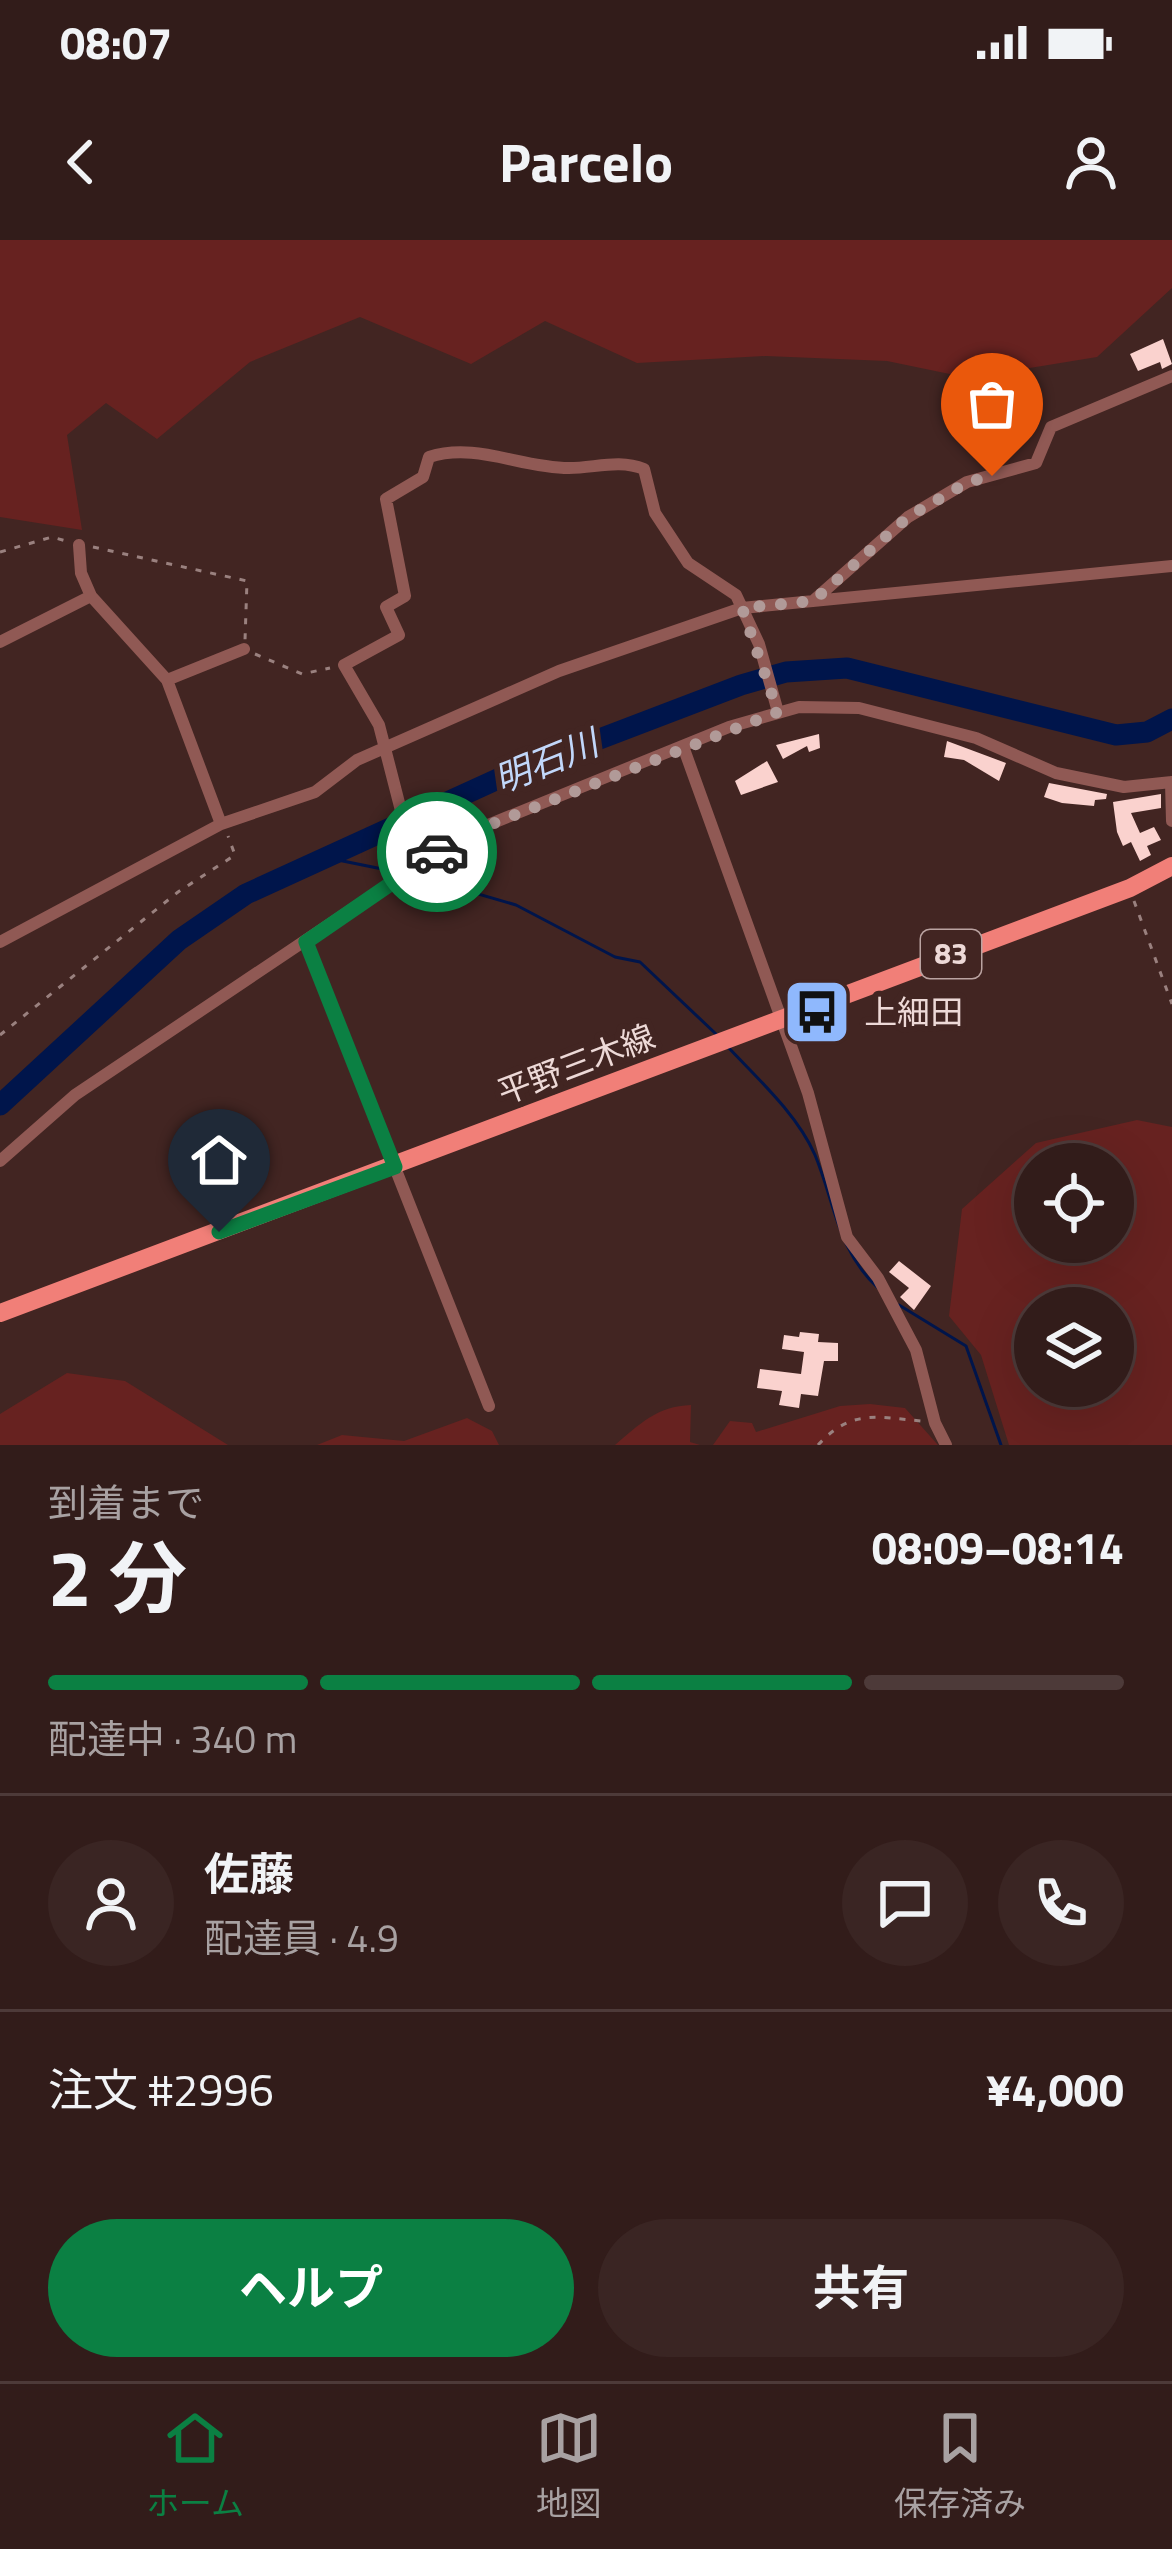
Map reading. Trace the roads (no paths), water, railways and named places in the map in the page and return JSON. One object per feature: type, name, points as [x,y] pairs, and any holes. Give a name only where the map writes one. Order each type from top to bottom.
[{"type":"main road","name":"平野三木線","points":[[0,1313],[1130,888],[1172,866]]},
{"type":"street","points":[[813,601],[908,517],[968,482],[1036,464],[1052,427],[1172,376]]},
{"type":"street","points":[[415,865],[379,724],[344,665],[399,635],[386,607],[405,596],[386,499],[423,477],[429,457],[480,452],[516,464],[570,468],[628,463],[644,469],[655,513],[688,563],[736,595],[759,644],[778,712]]},
{"type":"street","points":[[79,545],[81,573],[91,596],[167,680],[221,824]]},
{"type":"street","points":[[0,942],[221,824],[315,792],[357,760],[559,671],[742,608],[1172,566]]},
{"type":"street","points":[[0,642],[91,596]]},
{"type":"street","points":[[167,680],[244,650]]},
{"type":"street","points":[[0,1161],[75,1095],[461,836],[778,712],[813,706],[879,712],[976,738],[1056,773],[1124,787],[1171,782],[1172,821]]},
{"type":"street","points":[[683,749],[782,1017],[847,1237],[878,1278],[916,1350],[934,1423],[946,1445]]},
{"type":"street","points":[[306,942],[488,1406]]},
{"type":"waterway","name":"明石川","points":[[0,1105],[179,940],[246,894],[513,772],[741,685],[786,672],[847,668],[1116,735],[1147,732],[1172,719]]},
{"type":"waterway","points":[[328,858],[397,872]]},
{"type":"waterway","points":[[413,875],[516,905],[615,957],[640,962],[716,1034]]},
{"type":"waterway","points":[[727,1046],[798,1125],[815,1155],[845,1242],[878,1288]]},
{"type":"waterway","points":[[899,1305],[966,1346],[1001,1445]]},
{"type":"place","name":"上細田","points":[[817,1012]]}]
